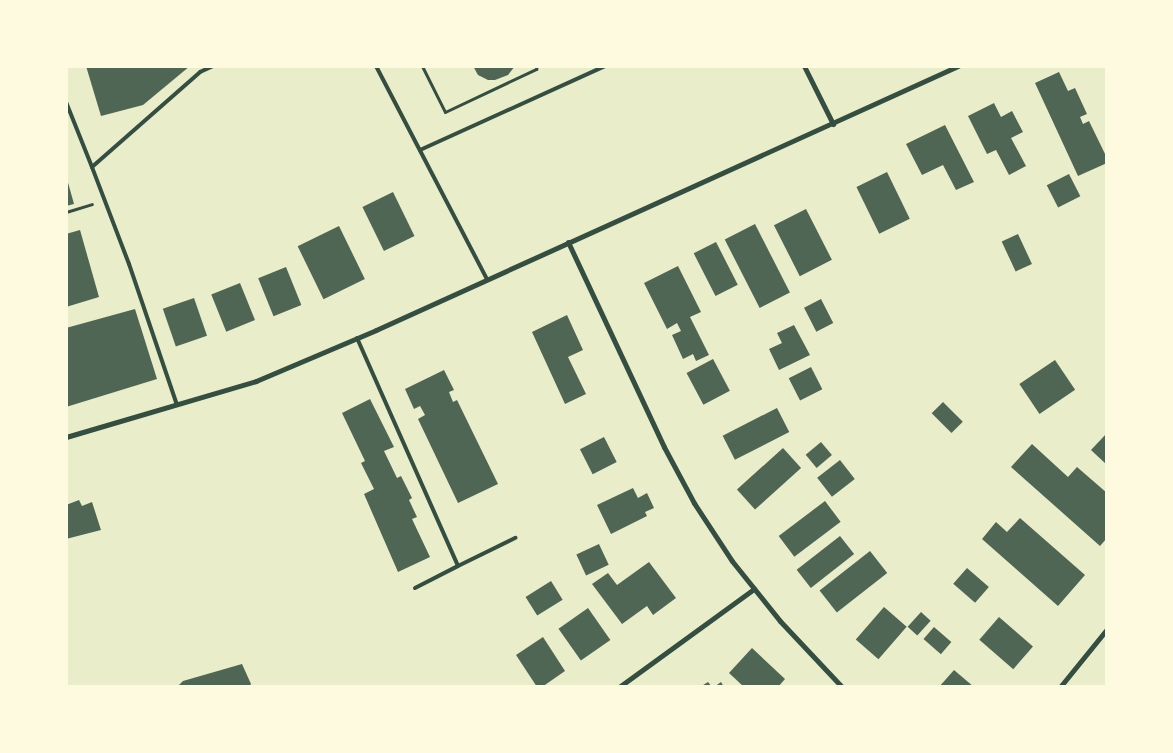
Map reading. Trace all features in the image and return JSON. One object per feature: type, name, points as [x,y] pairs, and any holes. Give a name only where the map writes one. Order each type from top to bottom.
[{"type":"street","points":[[804,66],[834,124]]},
{"type":"street","points":[[66,437],[177,406],[256,381],[357,338],[834,124],[958,66]]},
{"type":"street","points":[[568,242],[664,447],[694,503],[732,561],[754,589],[780,621],[842,687]]},
{"type":"street","points":[[619,687],[754,589]]},
{"type":"street","points":[[1060,687],[1107,629]]},
{"type":"lane","points":[[92,167],[200,72],[213,66]]},
{"type":"lane","points":[[376,66],[487,279]]},
{"type":"lane","points":[[420,150],[605,66]]},
{"type":"lane","points":[[66,102],[129,264],[177,406]]},
{"type":"lane","points":[[357,338],[458,566]]},
{"type":"lane","points":[[415,588],[515,538]]},
{"type":"path","points":[[422,66],[446,112],[536,69],[537,66]]},
{"type":"path","points":[[66,212],[104,200]]},
{"type":"building","points":[[86,66],[190,66],[143,105],[101,116]]},
{"type":"building","points":[[473,66],[515,66],[508,75],[495,80],[488,80],[478,75]]},
{"type":"building","points":[[1059,72],[1068,91],[1075,88],[1087,114],[1080,117],[1083,124],[1089,121],[1107,158],[1107,163],[1078,176],[1035,83]]},
{"type":"building","points":[[994,103],[1001,117],[1012,111],[1023,132],[1011,138],[1026,166],[1009,175],[996,150],[987,154],[968,116]]},
{"type":"building","points":[[945,125],[974,182],[956,190],[943,165],[922,175],[906,144]]},
{"type":"building","points":[[887,172],[910,219],[879,234],[856,187]]},
{"type":"building","points":[[1069,174],[1080,196],[1058,208],[1047,185]]},
{"type":"building","points":[[66,180],[74,204],[66,206]]},
{"type":"building","points":[[393,192],[414,236],[384,251],[362,207]]},
{"type":"building","points":[[806,209],[832,260],[800,276],[774,225]]},
{"type":"building","points":[[755,224],[790,293],[760,308],[725,239]]},
{"type":"building","points":[[339,226],[365,279],[324,299],[298,246]]},
{"type":"building","points":[[80,230],[99,297],[66,307],[66,234]]},
{"type":"building","points":[[1018,234],[1032,264],[1016,272],[1002,242]]},
{"type":"building","points":[[716,242],[738,285],[716,296],[694,253]]},
{"type":"building","points":[[678,266],[701,312],[690,317],[709,355],[696,361],[693,354],[683,359],[672,335],[681,331],[677,323],[667,329],[644,283]]},
{"type":"building","points":[[286,267],[301,305],[274,316],[258,278]]},
{"type":"building","points":[[240,283],[255,320],[226,332],[211,295]]},
{"type":"building","points":[[194,298],[207,336],[176,347],[163,309]]},
{"type":"building","points":[[821,299],[833,323],[816,332],[804,308]]},
{"type":"building","points":[[135,309],[157,379],[66,407],[66,328]]},
{"type":"building","points":[[567,315],[583,350],[568,357],[586,394],[565,404],[532,332]]},
{"type":"building","points":[[794,325],[810,355],[779,370],[769,349],[782,343],[777,333]]},
{"type":"building","points":[[713,359],[730,391],[703,405],[687,373]]},
{"type":"building","points":[[1055,360],[1075,390],[1039,414],[1019,384]]},
{"type":"building","points":[[811,367],[822,389],[800,401],[789,378]]},
{"type":"building","points":[[444,370],[454,390],[449,392],[453,402],[457,400],[498,484],[458,503],[418,419],[425,415],[420,406],[414,409],[405,389]]},
{"type":"building","points":[[370,399],[394,447],[384,451],[397,478],[401,476],[412,498],[409,500],[417,517],[412,519],[430,557],[398,572],[364,494],[374,489],[361,463],[365,461],[342,413]]},
{"type":"building","points":[[943,402],[963,422],[951,433],[932,413]]},
{"type":"building","points":[[777,408],[789,432],[735,460],[723,436]]},
{"type":"building","points":[[1107,433],[1107,465],[1091,450]]},
{"type":"building","points":[[604,437],[617,462],[593,474],[580,449]]},
{"type":"building","points":[[821,442],[832,455],[817,468],[806,455]]},
{"type":"building","points":[[1032,444],[1068,477],[1077,467],[1107,493],[1107,538],[1100,546],[1011,467]]},
{"type":"building","points":[[783,448],[801,468],[755,510],[737,489]]},
{"type":"building","points":[[840,460],[855,479],[832,497],[817,478]]},
{"type":"building","points":[[633,488],[638,498],[647,493],[654,508],[645,512],[647,516],[611,534],[597,505]]},
{"type":"building","points":[[79,500],[82,506],[92,502],[101,530],[66,539],[66,505]]},
{"type":"building","points":[[825,501],[841,522],[794,557],[779,536]]},
{"type":"building","points":[[1020,518],[1085,575],[1058,606],[982,539],[996,522],[1007,532]]},
{"type":"building","points":[[840,536],[854,554],[811,588],[797,570]]},
{"type":"building","points":[[599,544],[609,565],[586,575],[576,555]]},
{"type":"building","points":[[870,551],[887,573],[837,612],[820,590]]},
{"type":"building","points":[[649,562],[676,598],[653,615],[647,606],[622,624],[592,584],[608,573],[617,585]]},
{"type":"building","points":[[967,568],[989,587],[975,603],[953,584]]},
{"type":"building","points":[[551,581],[563,600],[537,616],[526,597]]},
{"type":"building","points":[[884,607],[907,627],[878,659],[856,639]]},
{"type":"building","points":[[588,608],[610,640],[581,661],[559,629]]},
{"type":"building","points":[[921,612],[931,621],[917,636],[908,627]]},
{"type":"building","points":[[999,617],[1033,647],[1013,669],[979,640]]},
{"type":"building","points":[[934,627],[951,642],[941,654],[924,639]]},
{"type":"building","points":[[543,637],[565,671],[542,687],[537,687],[516,655]]},
{"type":"building","points":[[752,648],[785,679],[778,687],[744,687],[729,673]]},
{"type":"building","points":[[242,664],[251,684],[249,687],[177,687],[183,681]]},
{"type":"building","points":[[954,670],[974,687],[939,687]]},
{"type":"building","points":[[708,682],[712,687],[700,687]]},
{"type":"building","points":[[721,682],[724,687],[714,687]]}]
